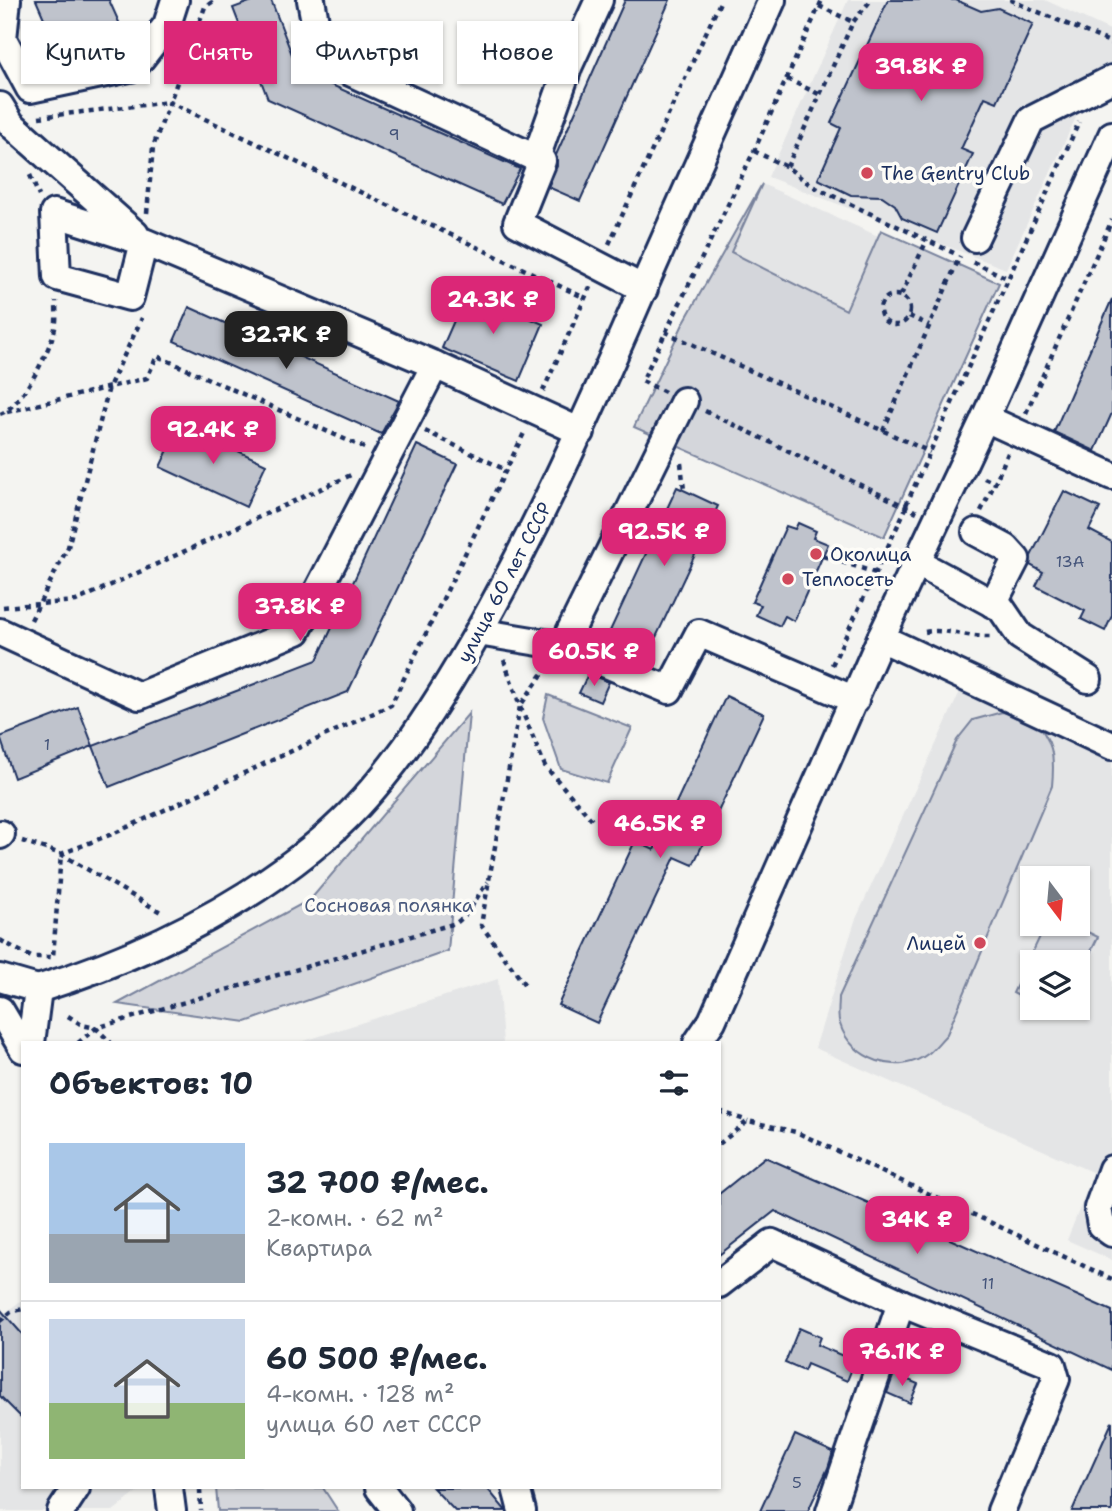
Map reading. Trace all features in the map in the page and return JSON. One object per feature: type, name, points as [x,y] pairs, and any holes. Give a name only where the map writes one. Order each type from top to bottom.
[{"type":"street","points":[[7,0],[3,39],[30,89],[134,67],[167,25],[175,0]]},
{"type":"street","points":[[311,0],[322,59],[542,161],[517,223],[644,289]]},
{"type":"street","points":[[537,158],[569,65],[599,0]]},
{"type":"street","name":"улица 60 лет СССР","points":[[38,989],[141,951],[225,911],[313,848],[380,780],[441,698],[486,633],[507,581],[581,432],[772,0]]},
{"type":"street","points":[[968,247],[1031,120],[1103,84]]},
{"type":"street","points":[[4,113],[144,242],[435,365],[581,432]]},
{"type":"street","points":[[697,1041],[712,1021],[855,700],[888,641],[916,562],[985,418],[1112,135]]},
{"type":"street","points":[[0,632],[139,696],[297,631],[435,365]]},
{"type":"street","points":[[563,646],[684,401]]},
{"type":"street","points":[[985,418],[1111,474]]},
{"type":"street","points":[[939,513],[1024,547]]},
{"type":"street","points":[[976,532],[1006,548],[1016,559],[993,604]]},
{"type":"street","points":[[916,562],[1001,608],[1020,636],[1087,679]]},
{"type":"street","points":[[486,633],[563,646],[669,690],[699,633],[855,700]]},
{"type":"street","points":[[888,641],[1112,746]]},
{"type":"street","points":[[0,978],[38,989],[31,1041]]},
{"type":"street","points":[[0,1010],[21,1046]]},
{"type":"street","points":[[1112,1170],[1098,1208],[1101,1225],[1112,1233]]},
{"type":"street","points":[[721,1282],[772,1243],[901,1303],[1052,1365],[1056,1379],[1001,1511]]},
{"type":"street","points":[[831,1511],[901,1303]]},
{"type":"street","points":[[61,1511],[75,1489]]},
{"type":"street","points":[[380,1489],[397,1511]]},
{"type":"street","points":[[516,1489],[522,1511]]},
{"type":"path","points":[[144,242],[153,146],[205,7],[215,0]]},
{"type":"path","points":[[61,854],[117,832],[391,705],[535,409],[721,0]]},
{"type":"path","points":[[822,0],[754,151],[642,381],[906,506],[939,513]]},
{"type":"path","points":[[787,167],[853,22],[871,0]]},
{"type":"path","points":[[1010,0],[1112,43]]},
{"type":"path","points":[[819,6],[853,22]]},
{"type":"path","points":[[787,79],[821,95]]},
{"type":"path","points":[[822,686],[876,573],[1007,278],[1103,84]]},
{"type":"path","points":[[4,113],[169,102],[585,298]]},
{"type":"path","points":[[754,151],[787,167],[812,186],[927,240],[968,247],[1007,278]]},
{"type":"path","points":[[984,478],[995,483],[1112,220]]},
{"type":"path","points":[[901,295],[927,240]]},
{"type":"path","points":[[883,431],[929,325],[968,247]]},
{"type":"path","points":[[889,295],[901,295],[909,304],[909,316],[900,324],[889,324],[880,315],[880,304],[889,295]]},
{"type":"path","points":[[30,623],[68,547],[109,387],[144,314]]},
{"type":"path","points":[[909,316],[929,325]]},
{"type":"path","points":[[665,332],[930,452]]},
{"type":"path","points":[[7,412],[147,378],[157,356],[387,458]]},
{"type":"path","points":[[406,422],[506,470]]},
{"type":"path","points":[[0,607],[76,601],[257,521],[387,458]]},
{"type":"path","points":[[823,556],[876,573]]},
{"type":"path","points":[[888,641],[937,629],[964,637],[1020,636]]},
{"type":"path","points":[[486,633],[545,766],[592,820]]},
{"type":"path","points":[[527,988],[481,925],[520,706],[563,646]]},
{"type":"path","points":[[1,835],[61,854],[188,929]]},
{"type":"path","points":[[0,940],[31,957],[53,957],[61,854]]},
{"type":"path","points":[[80,1041],[96,1028],[456,923],[469,912],[488,882]]},
{"type":"path","points":[[68,1016],[82,1025],[96,1028],[109,1041]]},
{"type":"path","points":[[721,1112],[796,1132],[1112,1279]]},
{"type":"path","points":[[721,1142],[748,1121]]},
{"type":"path","points":[[0,1321],[11,1312],[21,1310]]},
{"type":"path","points":[[179,1495],[201,1511]]},
{"type":"shaded area","points":[[848,0],[1045,0],[1112,31],[1112,62],[1096,74],[1006,269],[768,177]]},
{"type":"shaded area","points":[[762,184],[878,236],[847,311],[731,252]]},
{"type":"shaded area","name":"Лицей","points":[[973,663],[1112,728],[1112,1260],[1067,1240],[1094,1173],[815,1048],[855,921]]},
{"type":"shaded area","points":[[498,979],[503,1041],[304,1041]]},
{"type":"shaded area","points":[[21,1301],[21,1489],[138,1489],[113,1511],[0,1511],[0,1317]]},
{"type":"green space","points":[[762,184],[731,252],[846,310],[881,230],[999,283],[884,537],[634,427],[684,322]]},
{"type":"green space","points":[[548,695],[632,728],[607,783],[561,769],[543,718]]},
{"type":"green space","points":[[1002,712],[1032,717],[1044,733],[1053,756],[1052,786],[947,1034],[929,1053],[917,1060],[904,1064],[877,1061],[854,1047],[846,1037],[839,1021],[839,997],[957,740],[973,720]]},
{"type":"green space","name":"Сосновая полянка","points":[[469,713],[448,951],[246,1022],[117,1004],[311,899]]},
{"type":"green space","points":[[1090,933],[1098,937],[1090,953],[1090,950],[1034,950],[1040,936],[1090,936]]},
{"type":"green space","points":[[1020,978],[1020,997],[1013,993]]},
{"type":"green space","points":[[216,1489],[324,1489],[338,1511],[218,1511]]},
{"type":"building","points":[[36,0],[109,0],[118,21],[45,21]]},
{"type":"building","points":[[255,0],[271,0],[291,52],[291,84],[329,84],[520,169],[502,204],[268,99],[262,84],[277,84],[277,21],[238,21],[233,8]]},
{"type":"building","points":[[625,0],[670,0],[580,201],[548,187],[557,166],[556,155]]},
{"type":"building","points":[[888,0],[956,0],[981,11],[998,8],[1033,24],[997,102],[985,97],[961,149],[973,154],[937,233],[902,218],[895,205],[882,196],[851,195],[818,179],[841,128],[831,123]]},
{"type":"building","points":[[467,291],[543,324],[519,381],[442,348]]},
{"type":"building","points":[[1112,299],[1112,413],[1095,451],[1054,432]]},
{"type":"building","points":[[189,307],[399,401],[381,434],[174,341]]},
{"type":"building","points":[[180,424],[266,464],[246,507],[160,467]]},
{"type":"building","points":[[417,445],[457,464],[348,692],[109,787],[93,746],[317,660]]},
{"type":"building","points":[[677,487],[718,506],[650,650],[610,631]]},
{"type":"building","points":[[1064,491],[1100,508],[1089,530],[1112,542],[1112,616],[1105,631],[1081,619],[1085,611],[1036,586],[1043,572],[1030,565],[1031,556]]},
{"type":"building","name":"Теплосеть","points":[[798,523],[816,531],[813,538],[828,544],[794,621],[785,616],[780,626],[756,615],[761,605],[752,602],[786,526],[795,529]]},
{"type":"building","points":[[588,674],[609,682],[600,702],[579,693]]},
{"type":"building","points":[[726,696],[764,714],[693,865],[675,857],[597,1023],[558,1005],[635,841],[654,850]]},
{"type":"building","points":[[78,707],[93,746],[14,778],[0,737]]},
{"type":"building","points":[[765,1157],[1112,1311],[1112,1370],[775,1211],[721,1253],[721,1192]]},
{"type":"building","points":[[0,1309],[21,1333],[21,1417],[0,1396]]},
{"type":"building","points":[[799,1328],[820,1337],[817,1345],[855,1361],[847,1381],[807,1364],[804,1371],[785,1363]]},
{"type":"building","points":[[894,1374],[918,1384],[910,1403],[887,1393]]},
{"type":"building","points":[[1112,1422],[1112,1511],[1072,1511]]},
{"type":"building","points":[[795,1435],[833,1452],[828,1468],[808,1511],[760,1511]]},
{"type":"building","points":[[434,1489],[488,1489],[506,1511],[455,1511]]},
{"type":"place","name":"The Gentry Club","points":[[867,173]]},
{"type":"place","name":"Околица","points":[[816,554]]},
{"type":"place","name":"Теплосеть","points":[[788,579]]},
{"type":"place","name":"Лицей","points":[[980,943]]}]
